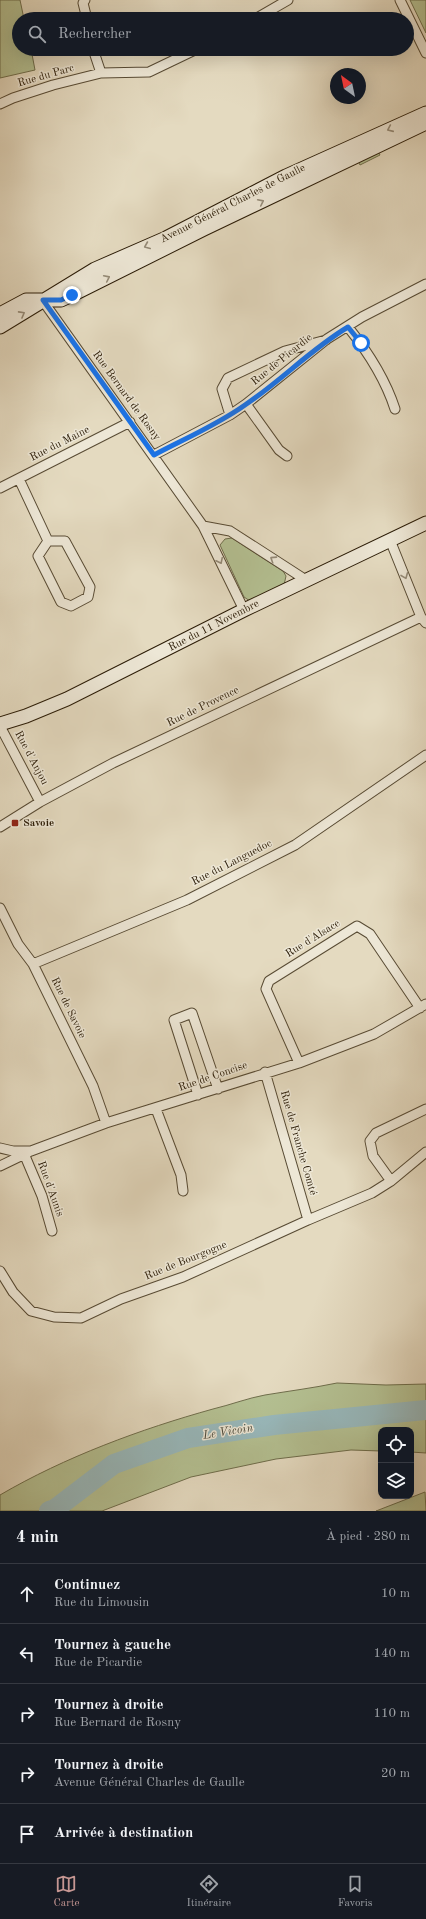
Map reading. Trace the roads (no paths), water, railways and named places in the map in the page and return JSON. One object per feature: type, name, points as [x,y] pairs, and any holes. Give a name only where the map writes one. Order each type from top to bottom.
[{"type":"main road","name":"Avenue Général Charles de Gaulle","points":[[0,327],[95,269],[166,238],[286,176],[426,113]]},
{"type":"main road","name":"Avenue Général Charles de Gaulle","points":[[0,314],[26,300],[61,300],[204,229],[426,123]]},
{"type":"main road","name":"Rue du 11 Novembre","points":[[0,725],[67,699],[244,610],[426,523]]},
{"type":"street","points":[[85,0],[83,3],[85,12]]},
{"type":"street","points":[[267,12],[288,0]]},
{"type":"street","points":[[400,0],[406,12]]},
{"type":"street","points":[[414,29],[426,53]]},
{"type":"street","points":[[95,56],[101,74]]},
{"type":"street","name":"Rue du Parc","points":[[0,104],[13,98],[46,88],[101,74],[149,72],[182,56]]},
{"type":"street","name":"Rue de Picardie","points":[[154,455],[230,415],[246,404],[327,339],[362,317],[426,284]]},
{"type":"street","name":"Rue Bernard de Rosny","points":[[43,300],[203,526],[244,610]]},
{"type":"street","points":[[348,327],[377,367],[390,393],[395,409]]},
{"type":"street","points":[[230,415],[222,389],[228,378],[285,351],[327,339]]},
{"type":"street","points":[[246,404],[279,450],[287,456]]},
{"type":"street","name":"Rue du Maine","points":[[0,488],[130,422]]},
{"type":"street","points":[[19,479],[48,541]]},
{"type":"street","points":[[203,526],[230,530],[306,580]]},
{"type":"street","points":[[390,540],[423,620]]},
{"type":"street","points":[[48,541],[65,541],[90,587],[88,597],[71,606],[61,602],[38,556],[48,541]]},
{"type":"street","name":"Rue de Provence","points":[[0,827],[40,802],[113,764],[423,620]]},
{"type":"street","name":"Rue d'Anjou","points":[[0,725],[40,802]]},
{"type":"street","name":"Rue du Languedoc","points":[[34,964],[186,900],[295,845],[426,755]]},
{"type":"street","name":"Rue de Savoie","points":[[0,908],[18,944],[34,964],[93,1086],[106,1124]]},
{"type":"street","name":"Rue d'Alsace","points":[[299,1063],[282,1028],[266,989],[269,980],[357,926],[370,934],[423,1006]]},
{"type":"street","name":"Rue de Concise","points":[[0,1148],[28,1154],[106,1124],[218,1089],[265,1072],[299,1063],[374,1034],[423,1006]]},
{"type":"street","points":[[198,1095],[174,1020],[192,1013],[218,1089]]},
{"type":"street","name":"Rue de Franche Comté","points":[[265,1072],[308,1220]]},
{"type":"street","points":[[156,1109],[181,1176],[183,1191]]},
{"type":"street","points":[[391,1181],[372,1156],[370,1141],[376,1133],[426,1109]]},
{"type":"street","name":"Rue de Bourgogne","points":[[0,1271],[12,1292],[31,1311],[54,1317],[81,1318],[121,1299],[183,1277],[308,1220],[372,1193],[391,1181],[426,1152]]},
{"type":"street","points":[[0,1166],[28,1154]]},
{"type":"street","name":"Rue d'Aunis","points":[[28,1154],[52,1231]]},
{"type":"waterway","name":"Le Vicoin","points":[[49,1511],[55,1509],[114,1464],[188,1438],[274,1425],[426,1410]]},
{"type":"place","name":"Savoie","points":[[15,823]]}]
